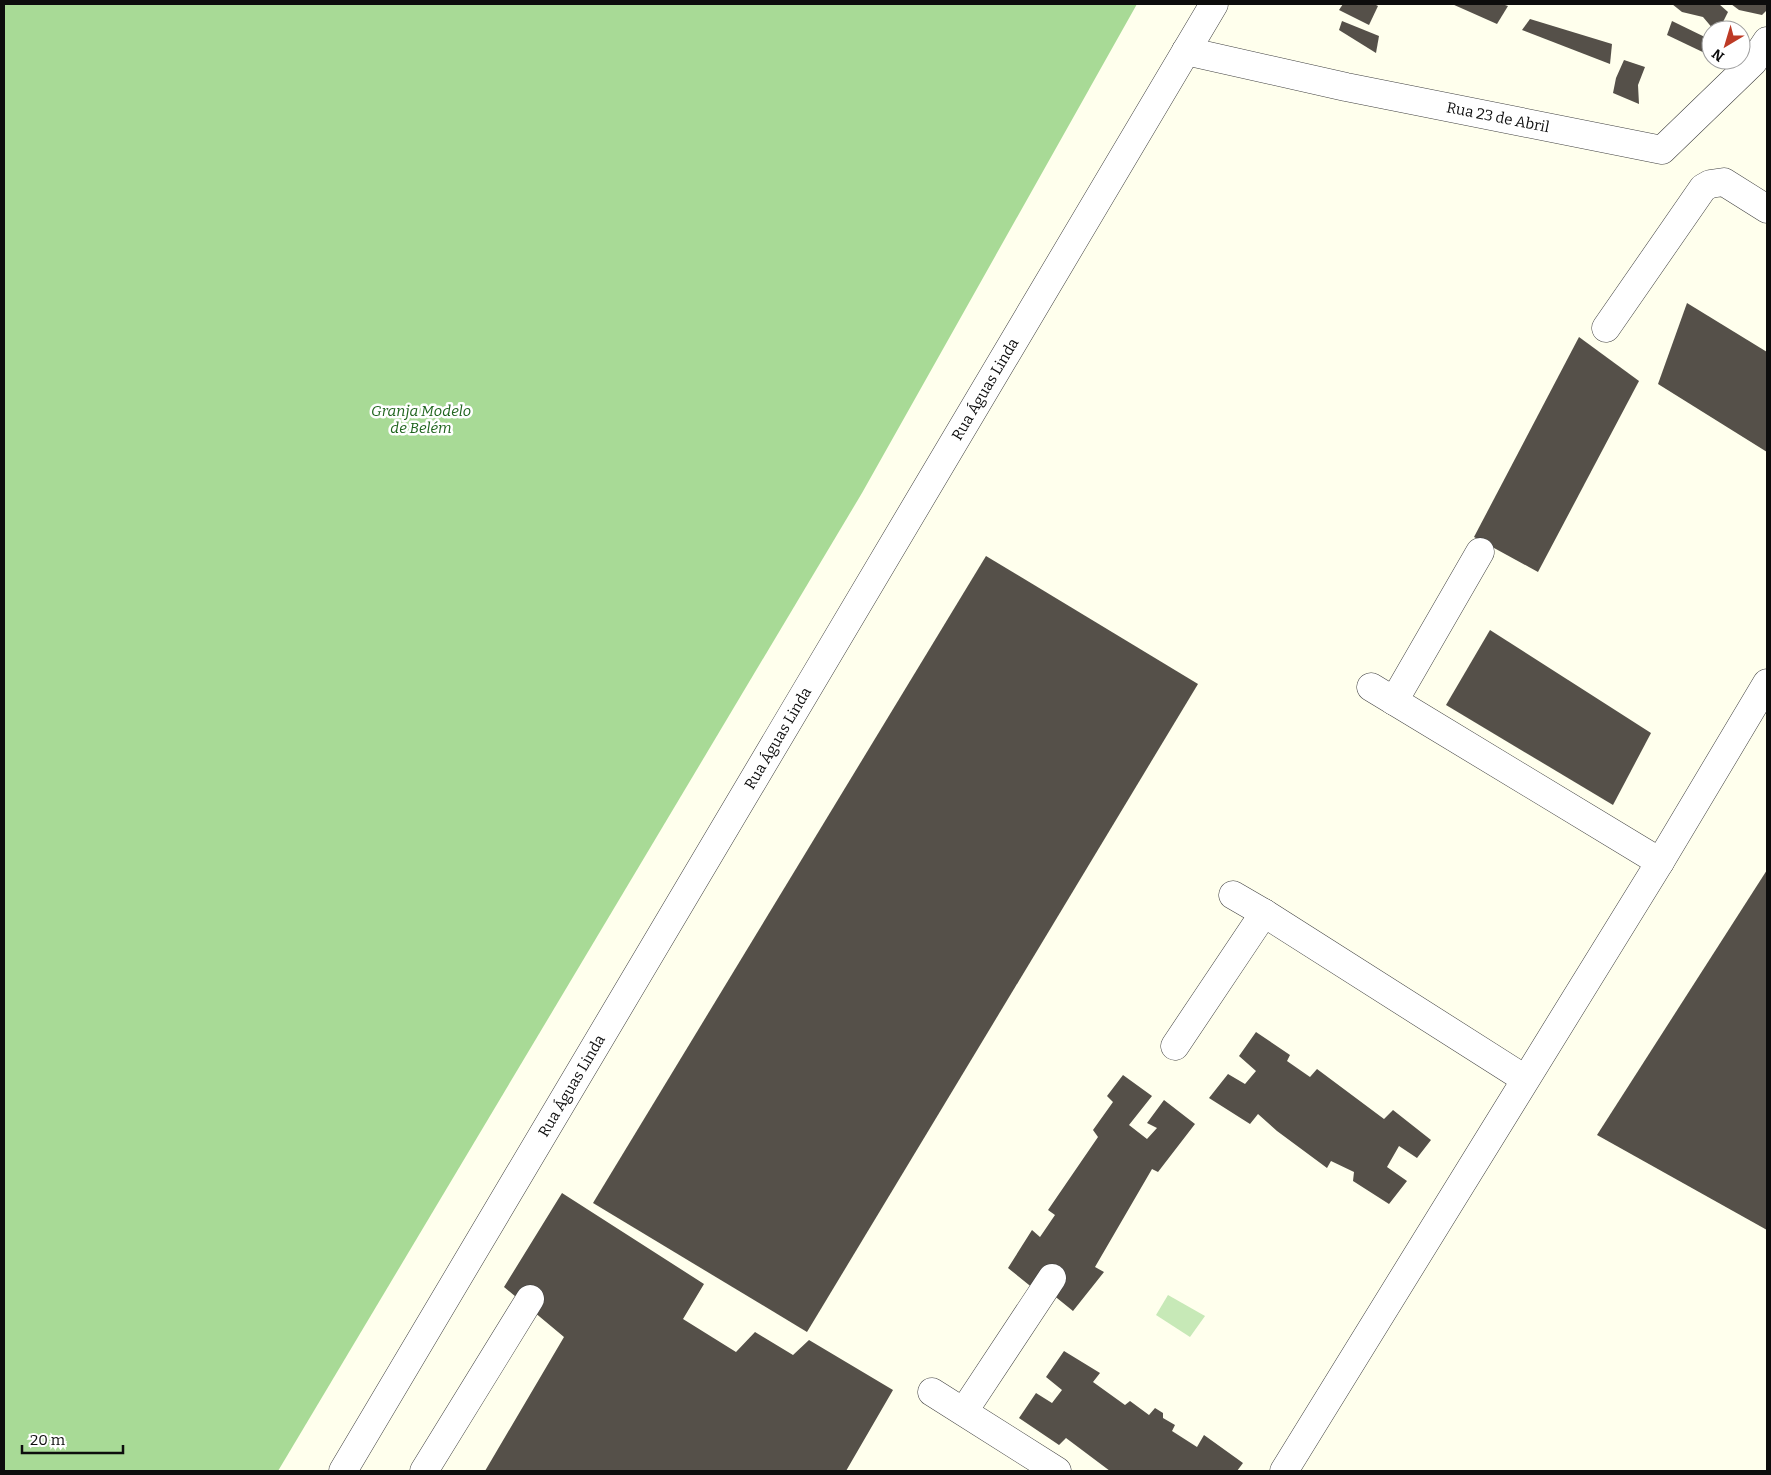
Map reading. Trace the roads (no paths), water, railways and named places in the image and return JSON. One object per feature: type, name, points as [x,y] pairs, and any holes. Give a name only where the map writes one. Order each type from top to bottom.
[{"type":"street","name":"Rua Águas Linda","points":[[343,1471],[1214,4]]},
{"type":"street","name":"Rua 23 de Abril","points":[[1186,51],[1346,87],[1662,150],[1753,62],[1767,41]]},
{"type":"street","points":[[1606,328],[1703,188],[1710,184],[1724,182],[1767,209]]},
{"type":"street","points":[[1394,701],[1480,552]]},
{"type":"street","points":[[1284,1471],[1660,862],[1767,683]]},
{"type":"street","points":[[1371,687],[1660,862]]},
{"type":"street","points":[[1233,895],[1525,1079]]},
{"type":"street","points":[[1175,1046],[1264,913]]},
{"type":"street","points":[[964,1411],[1052,1278]]},
{"type":"street","points":[[424,1471],[530,1298]]},
{"type":"street","points":[[932,1392],[1057,1471]]},
{"type":"park label","name":"Granja Modelo de Belém","points":[[421,420]]}]
